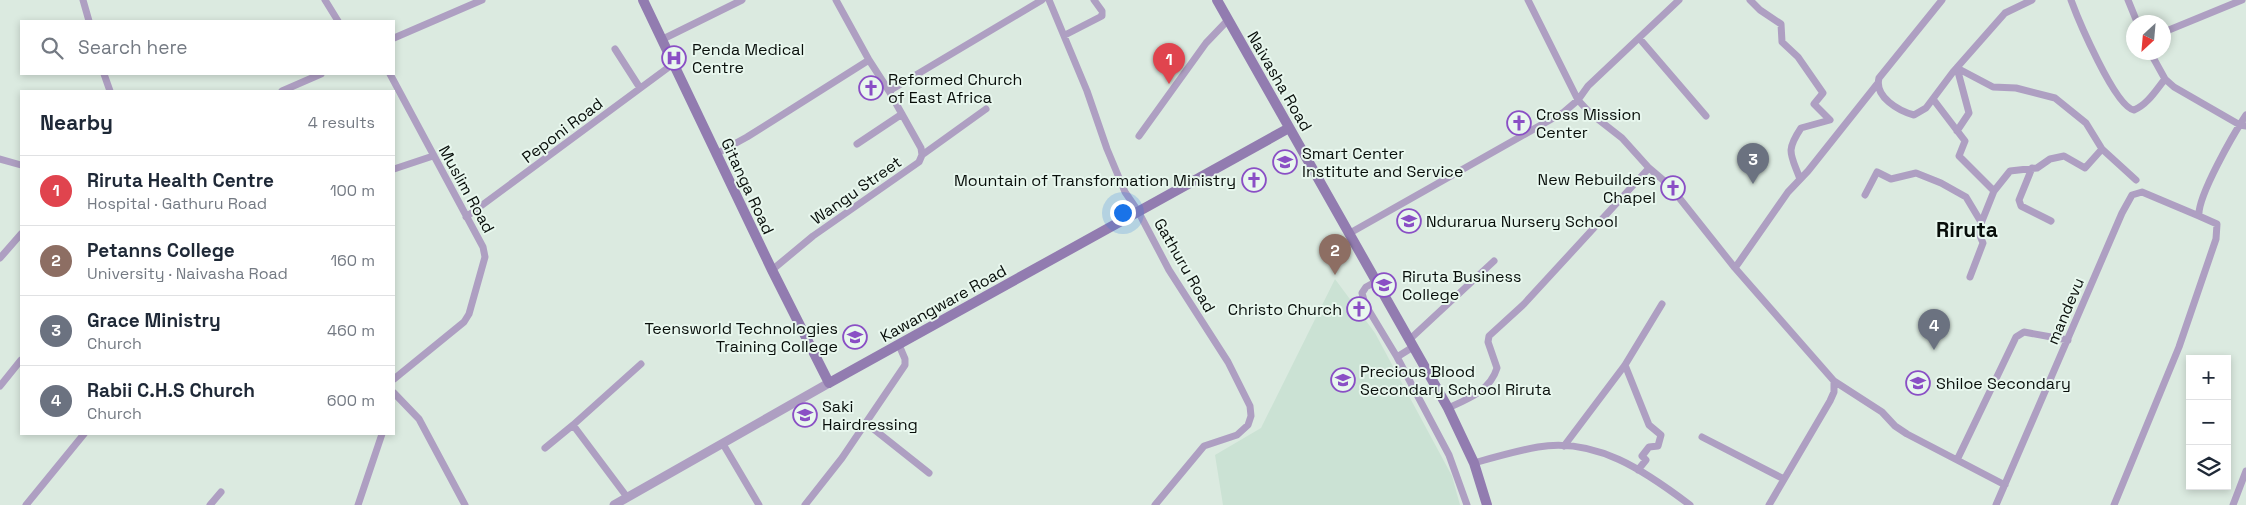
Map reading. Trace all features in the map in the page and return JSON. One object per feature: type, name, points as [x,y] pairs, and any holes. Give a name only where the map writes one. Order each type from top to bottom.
[{"type":"main road","name":"Gitanga Road","points":[[643,0],[772,270],[829,383]]},
{"type":"main road","name":"Naivasha Road","points":[[1218,0],[1448,408],[1474,463],[1487,505]]},
{"type":"main road","name":"Kawangware Road","points":[[829,383],[1289,128]]},
{"type":"street","points":[[82,0],[89,20]]},
{"type":"street","points":[[325,0],[337,20]]},
{"type":"street","points":[[395,38],[482,0]]},
{"type":"street","points":[[661,40],[742,0]]},
{"type":"street","name":"Wangu Street","points":[[772,270],[813,236],[855,208],[877,190],[912,168],[919,162],[922,155],[921,148],[836,0]]},
{"type":"street","points":[[889,91],[1042,0]]},
{"type":"street","name":"Gathuru Road","points":[[1049,0],[1088,91],[1115,170],[1125,192],[1138,211],[1169,270],[1228,362],[1250,406],[1248,425],[1237,434],[1204,446],[1155,505]]},
{"type":"street","points":[[1065,35],[1102,16],[1102,11],[1094,0]]},
{"type":"street","points":[[1528,0],[1578,100],[1590,113],[1622,138],[1668,186],[1735,268],[1834,381],[1867,401],[1907,434],[2005,485]]},
{"type":"street","points":[[1350,233],[1564,112],[1578,100],[1588,86],[1678,0]]},
{"type":"street","points":[[1750,0],[1760,10],[1781,24],[1782,42],[1798,57],[1823,93],[1814,104],[1830,120],[1801,128],[1790,144],[1800,179]]},
{"type":"street","points":[[1735,268],[1788,192],[1878,83],[1879,78],[1942,0]]},
{"type":"street","points":[[1878,83],[1887,100],[1902,112],[1914,115],[1921,112],[1956,68],[2005,13],[2015,6],[2032,0]]},
{"type":"street","points":[[2071,0],[2104,75],[2126,107],[2134,110],[2139,108],[2153,96],[2165,79]]},
{"type":"street","points":[[2128,0],[2134,15]]},
{"type":"street","points":[[2171,29],[2242,0]]},
{"type":"street","points":[[1139,136],[1206,43],[1228,20]]},
{"type":"street","points":[[1639,38],[1706,116]]},
{"type":"street","points":[[615,49],[640,88]]},
{"type":"street","points":[[716,154],[747,137],[869,60]]},
{"type":"street","points":[[2154,60],[2165,79],[2174,86],[2243,125]]},
{"type":"street","name":"Peponi Road","points":[[466,217],[673,64]]},
{"type":"street","points":[[1956,68],[1970,113],[1957,131]]},
{"type":"street","points":[[1956,68],[1993,87],[2016,88],[2055,98],[2086,123],[2102,150],[2136,180]]},
{"type":"street","points":[[104,75],[110,90]]},
{"type":"street","points":[[284,90],[319,75]]},
{"type":"street","name":"Muslim Road","points":[[391,75],[484,247],[485,257],[469,314],[458,328],[395,377]]},
{"type":"street","points":[[1933,99],[1965,142],[1959,156],[1994,191]]},
{"type":"street","points":[[922,155],[986,108]]},
{"type":"street","points":[[857,144],[902,114]]},
{"type":"street","points":[[2199,216],[2199,210],[2204,197],[2243,125],[2246,114]]},
{"type":"street","points":[[1970,277],[1983,244],[1978,231],[1994,191],[2010,171],[2037,168],[2050,159],[2064,156],[2085,168],[2102,150]]},
{"type":"street","points":[[395,169],[433,156]]},
{"type":"street","points":[[0,158],[20,166]]},
{"type":"street","points":[[1448,408],[1474,396],[1487,386],[1498,368],[1488,342],[1490,336],[1524,304],[1649,168]]},
{"type":"street","points":[[2032,168],[2019,200],[2021,206],[2051,221]]},
{"type":"street","points":[[1865,195],[1877,172],[1892,179],[1916,173],[1941,182],[1966,197],[1982,222]]},
{"type":"street","name":"mandevu","points":[[1996,505],[2122,213],[2132,195],[2142,192],[2216,224],[2216,239],[2179,347],[2114,505]]},
{"type":"street","points":[[0,258],[20,235]]},
{"type":"street","points":[[1397,357],[1494,261]]},
{"type":"street","points":[[1376,281],[1366,286],[1362,293],[1365,304],[1397,357],[1449,455],[1467,505]]},
{"type":"street","points":[[1564,446],[1626,365],[1662,304]]},
{"type":"street","points":[[1957,460],[2016,336],[2024,332],[2068,340]]},
{"type":"street","points":[[805,505],[842,458],[905,365],[905,359],[899,345]]},
{"type":"street","points":[[0,386],[20,361]]},
{"type":"street","points":[[544,448],[640,364]]},
{"type":"street","points":[[1626,365],[1649,425],[1661,435],[1658,446],[1649,447],[1642,456],[1646,460],[1638,470]]},
{"type":"street","points":[[1769,505],[1830,401],[1834,392],[1834,381]]},
{"type":"street","name":"Kawangware Road","points":[[614,505],[829,383]]},
{"type":"street","points":[[395,397],[420,419],[465,505]]},
{"type":"street","points":[[866,423],[929,473]]},
{"type":"street","points":[[572,425],[627,497]]},
{"type":"street","points":[[26,505],[83,435]]},
{"type":"street","points":[[358,505],[382,435]]},
{"type":"street","points":[[1702,437],[1784,479]]},
{"type":"street","points":[[723,444],[759,505]]},
{"type":"street","points":[[1474,463],[1539,447],[1564,446],[1593,449],[1614,456],[1690,505]]},
{"type":"street","points":[[2233,505],[2246,471]]},
{"type":"street","points":[[210,505],[221,492]]},
{"type":"shaded area","name":"Precious Blood Secondary School Riruta","points":[[1335,279],[1375,333],[1452,476],[1460,505],[1223,505],[1215,455],[1261,428]]},
{"type":"place","name":"Penda Medical Centre","points":[[674,58]]},
{"type":"place","name":"Riruta Health Centre","points":[[1169,84]]},
{"type":"place","name":"Reformed Church of East Africa","points":[[871,88]]},
{"type":"place","name":"Cross Mission Center","points":[[1519,123]]},
{"type":"place","name":"Smart Center Institute and Service","points":[[1285,162]]},
{"type":"place","name":"Mountain of Transformation Ministry","points":[[1254,180]]},
{"type":"place","name":"Grace Ministry","points":[[1753,184]]},
{"type":"place","name":"New Rebuilders Chapel","points":[[1673,188]]},
{"type":"place","name":"Ndurarua Nursery School","points":[[1409,221]]},
{"type":"place","name":"Petanns College","points":[[1335,275]]},
{"type":"place","name":"Riruta Business College","points":[[1384,285]]},
{"type":"place","name":"Christo Church","points":[[1359,309]]},
{"type":"place","name":"Teensworld Technologies Training College","points":[[855,337]]},
{"type":"place","name":"Rabii C.H.S Church","points":[[1934,350]]},
{"type":"place","name":"Precious Blood Secondary School Riruta","points":[[1343,380]]},
{"type":"place","name":"Shiloe Secondary","points":[[1918,383]]},
{"type":"place","name":"Saki Hairdressing","points":[[805,415]]},
{"type":"district","name":"Riruta","points":[[1967,230]]}]
